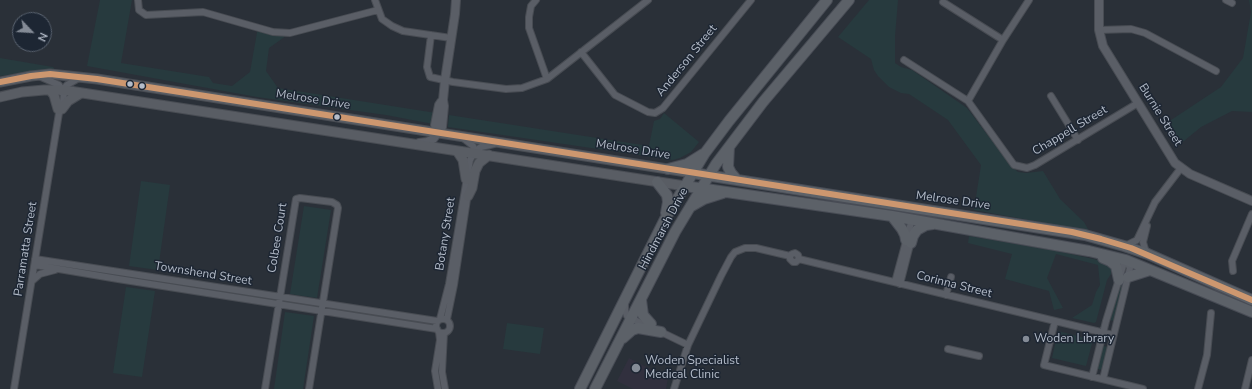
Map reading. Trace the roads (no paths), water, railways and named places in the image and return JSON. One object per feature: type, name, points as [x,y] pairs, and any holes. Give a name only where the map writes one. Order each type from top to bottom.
[{"type":"main road","name":"Hindmarsh Drive","points":[[595,389],[620,340],[627,316],[625,300],[665,219],[705,153],[728,121],[827,0]]},
{"type":"main road","name":"Hindmarsh Drive","points":[[580,389],[627,316],[641,300],[688,208],[709,175],[730,145],[848,0]]},
{"type":"main road","name":"Melrose Drive","points":[[0,82],[37,76],[66,75],[82,77],[436,135],[459,136],[1085,235],[1125,246],[1252,300]]},
{"type":"main road","points":[[50,90],[54,94],[60,110],[68,101],[80,93]]},
{"type":"main road","name":"Melrose Drive","points":[[0,97],[22,92],[63,90],[700,189],[914,220],[1042,242],[1126,260],[1252,312]]},
{"type":"main road","points":[[730,145],[728,167],[730,173],[737,180]]},
{"type":"main road","points":[[457,151],[463,160],[466,179]]},
{"type":"main road","points":[[668,169],[687,164],[705,153]]},
{"type":"main road","points":[[468,196],[472,188],[475,171],[479,163],[489,155]]},
{"type":"main road","points":[[657,182],[667,195],[668,202],[665,219]]},
{"type":"main road","points":[[688,208],[704,199],[725,192]]},
{"type":"main road","points":[[866,212],[875,202]]},
{"type":"main road","points":[[875,202],[880,213],[888,216],[902,229],[908,242],[917,230],[926,225],[937,224]]},
{"type":"main road","points":[[914,220],[916,208]]},
{"type":"main road","points":[[1114,243],[1116,249],[1122,252],[1126,260],[1131,257],[1148,255]]},
{"type":"main road","points":[[1089,251],[1110,261],[1116,266],[1123,279],[1150,270]]},
{"type":"main road","points":[[641,300],[643,315],[651,324]]},
{"type":"main road","points":[[620,340],[632,330],[638,328],[661,332]]},
{"type":"street","points":[[138,0],[139,10],[146,15],[203,12],[273,32],[290,33],[378,10]]},
{"type":"street","points":[[375,0],[382,19],[392,26],[403,31],[451,38]]},
{"type":"street","points":[[448,150],[438,143],[435,125],[439,105],[443,100],[456,0]]},
{"type":"street","points":[[536,0],[531,6],[529,28],[547,79]]},
{"type":"street","points":[[431,35],[427,67],[430,77],[506,89],[516,89],[536,84],[547,79],[648,0]]},
{"type":"street","name":"Anderson Street","points":[[581,52],[615,95],[648,112],[655,113],[663,108],[751,0]]},
{"type":"street","points":[[904,60],[968,101],[1003,40],[1029,0]]},
{"type":"street","name":"Burnie Street","points":[[1099,0],[1099,30],[1103,46],[1175,163],[1199,179],[1252,201]]},
{"type":"street","points":[[1226,0],[1232,3]]},
{"type":"street","points":[[943,2],[1003,40]]},
{"type":"street","points":[[1099,30],[1131,29],[1145,33],[1216,71]]},
{"type":"street","points":[[37,76],[55,82],[63,90],[72,82],[82,77]]},
{"type":"street","name":"Parramatta Street","points":[[14,389],[64,93],[63,90]]},
{"type":"street","points":[[1051,96],[1078,140]]},
{"type":"street","name":"Chappell Street","points":[[968,101],[1014,165],[1027,168],[1035,165],[1078,140],[1138,103]]},
{"type":"street","points":[[410,144],[427,142],[436,135]]},
{"type":"street","points":[[459,136],[473,146],[474,153],[483,146],[504,143]]},
{"type":"street","name":"Botany Street","points":[[441,320],[449,284],[466,179],[470,160],[474,153]]},
{"type":"street","name":"Botany Street","points":[[441,320],[454,285],[474,153]]},
{"type":"street","points":[[1125,246],[1137,240],[1148,220],[1155,202],[1181,168]]},
{"type":"street","name":"Colbee Court","points":[[265,389],[296,199],[300,198],[332,202],[337,205],[338,208],[309,389]]},
{"type":"street","points":[[1234,271],[1232,261],[1252,214]]},
{"type":"street","points":[[898,283],[914,220]]},
{"type":"street","points":[[1148,220],[1143,242],[1148,255]]},
{"type":"street","name":"Corinna Street","points":[[674,389],[688,345],[721,276],[731,257],[735,252],[741,249],[756,248],[790,256],[790,259],[793,262],[796,262],[799,259],[1113,335]]},
{"type":"street","points":[[1092,377],[1103,333],[1123,279],[1130,268],[1126,260]]},
{"type":"street","points":[[1103,379],[1123,279],[1123,266],[1126,260]]},
{"type":"street","name":"Townshend Street","points":[[35,262],[58,269],[440,331]]},
{"type":"street","name":"Townshend Street","points":[[35,262],[441,320]]},
{"type":"street","name":"Townshend Street","points":[[32,281],[44,272],[58,269]]},
{"type":"street","points":[[946,295],[951,277]]},
{"type":"street","points":[[1198,389],[1207,356],[1211,313]]},
{"type":"street","points":[[627,316],[688,345]]},
{"type":"street","points":[[627,316],[651,324],[661,332]]},
{"type":"street","points":[[440,331],[448,331],[450,323],[441,320],[436,325],[440,331],[442,372],[445,389]]},
{"type":"street","points":[[1054,321],[1044,365],[1143,389]]},
{"type":"street","points":[[438,389],[435,371],[440,331]]},
{"type":"street","points":[[948,349],[979,356]]},
{"type":"street","points":[[1245,389],[1252,360]]},
{"type":"place","name":"Woden Library","points":[[1026,339]]},
{"type":"place","name":"Woden Specialist Medical Clinic","points":[[636,368]]}]
